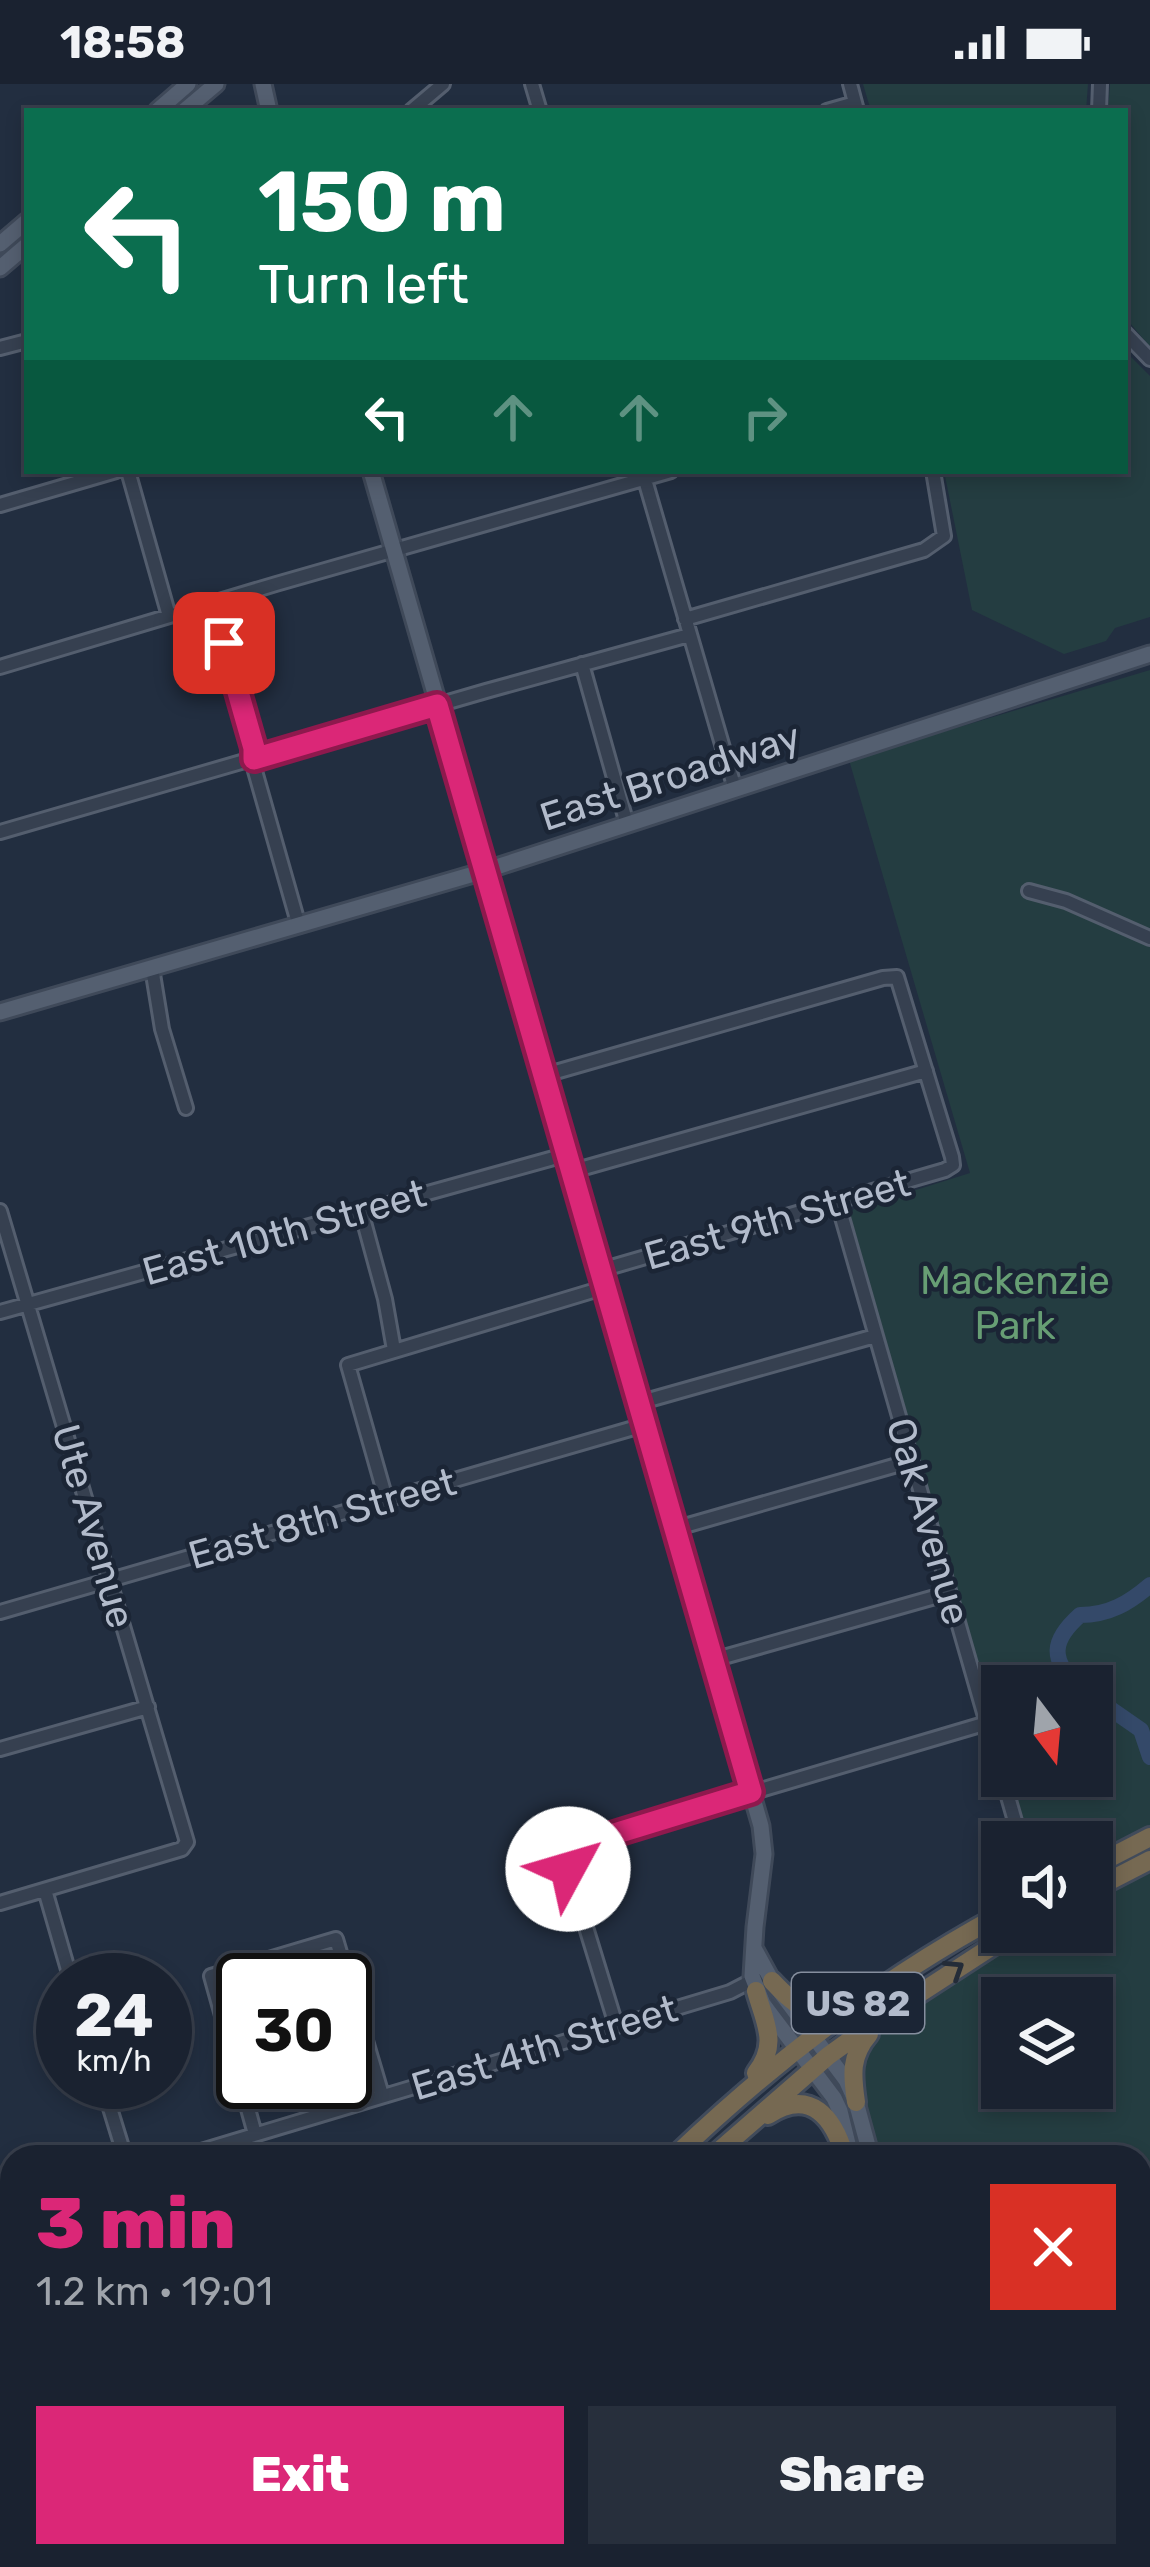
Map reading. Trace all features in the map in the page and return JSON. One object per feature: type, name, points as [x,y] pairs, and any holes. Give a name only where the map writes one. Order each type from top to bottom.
[{"type":"highway","points":[[1113,1856],[1150,1837]]},
{"type":"highway","points":[[1113,1879],[1150,1859]]},
{"type":"highway","name":"US 82","points":[[686,2145],[813,2035],[981,1924]]},
{"type":"highway","name":"US 82","points":[[726,2145],[829,2056],[981,1953]]},
{"type":"highway","points":[[762,1981],[804,2010],[819,2014],[841,2008],[914,1965]]},
{"type":"highway","points":[[725,2108],[768,2054],[762,1981]]},
{"type":"highway","points":[[856,2102],[852,2064],[860,2044],[907,2001]]},
{"type":"highway","points":[[734,2138],[795,2104],[826,2115],[843,2145]]},
{"type":"main road","points":[[160,108],[188,84]]},
{"type":"main road","points":[[188,108],[216,84]]},
{"type":"main road","points":[[372,474],[761,1826],[764,1854],[754,1948],[762,1981],[796,2049],[834,2098],[846,2145]]},
{"type":"main road","name":"East Broadway","points":[[0,1012],[484,872],[1150,655]]},
{"type":"main road","points":[[762,1981],[813,2035],[846,2080],[868,2145]]},
{"type":"street","points":[[415,108],[443,84]]},
{"type":"street","points":[[850,84],[856,107]]},
{"type":"street","points":[[1128,336],[1150,359]]},
{"type":"street","points":[[0,506],[106,474]]},
{"type":"street","points":[[129,474],[169,616]]},
{"type":"street","points":[[685,619],[923,550],[942,539],[934,474]]},
{"type":"street","points":[[0,667],[644,475],[735,789]]},
{"type":"street","points":[[213,603],[299,926]]},
{"type":"street","points":[[0,832],[689,634]]},
{"type":"street","points":[[582,664],[627,824]]},
{"type":"street","points":[[1029,891],[1150,938]]},
{"type":"street","points":[[152,968],[161,1029],[186,1108]]},
{"type":"street","points":[[544,1075],[897,977],[926,1071],[573,1172]]},
{"type":"street","name":"East 9th Street","points":[[601,1270],[945,1170],[952,1165],[926,1071]]},
{"type":"street","name":"East 10th Street","points":[[0,1312],[568,1154]]},
{"type":"street","name":"Oak Avenue","points":[[837,1201],[981,1702]]},
{"type":"street","name":"Ute Avenue","points":[[0,1211],[187,1842],[182,1849],[45,1890]]},
{"type":"street","points":[[361,1211],[386,1299],[394,1350]]},
{"type":"street","name":"East 9th Street","points":[[386,1499],[348,1365],[606,1288]]},
{"type":"street","points":[[638,1403],[875,1336]]},
{"type":"street","name":"East 8th Street","points":[[0,1612],[644,1424]]},
{"type":"street","points":[[674,1528],[911,1461]]},
{"type":"street","points":[[713,1660],[949,1593]]},
{"type":"street","points":[[0,1749],[148,1707]]},
{"type":"street","points":[[616,2026],[568,1872],[572,1853],[588,1842],[981,1725]]},
{"type":"street","points":[[0,1903],[45,1890],[63,1953]]},
{"type":"street","points":[[255,2134],[211,1976],[336,1939],[382,2095]]},
{"type":"street","name":"East 4th Street","points":[[220,2145],[762,1981]]},
{"type":"street","points":[[110,2109],[121,2145]]},
{"type":"green space","points":[[863,84],[1088,84],[1086,108],[870,108]]},
{"type":"green space","points":[[1110,84],[1150,84],[1150,347],[1128,321],[1128,108],[1108,108]]},
{"type":"green space","points":[[1128,354],[1150,376],[1150,617],[1115,628],[1106,641],[1064,654],[972,610],[945,474],[1128,474]]},
{"type":"green space","name":"Mackenzie Park","points":[[1150,670],[1150,2145],[877,2145],[859,2090],[862,2049],[892,2022],[1000,1953],[1113,1953],[1113,1821],[1023,1821],[1016,1797],[1113,1797],[1113,1665],[981,1665],[981,1674],[849,1211],[970,1173],[849,760]]},
{"type":"waterway","points":[[1061,1665],[1059,1641],[1080,1615],[1118,1607],[1150,1585]]},
{"type":"waterway","points":[[1113,1711],[1141,1730],[1150,1757]]},
{"type":"route","points":[[224,643],[254,759],[437,705],[751,1792],[588,1842],[572,1853],[568,1869]]}]
